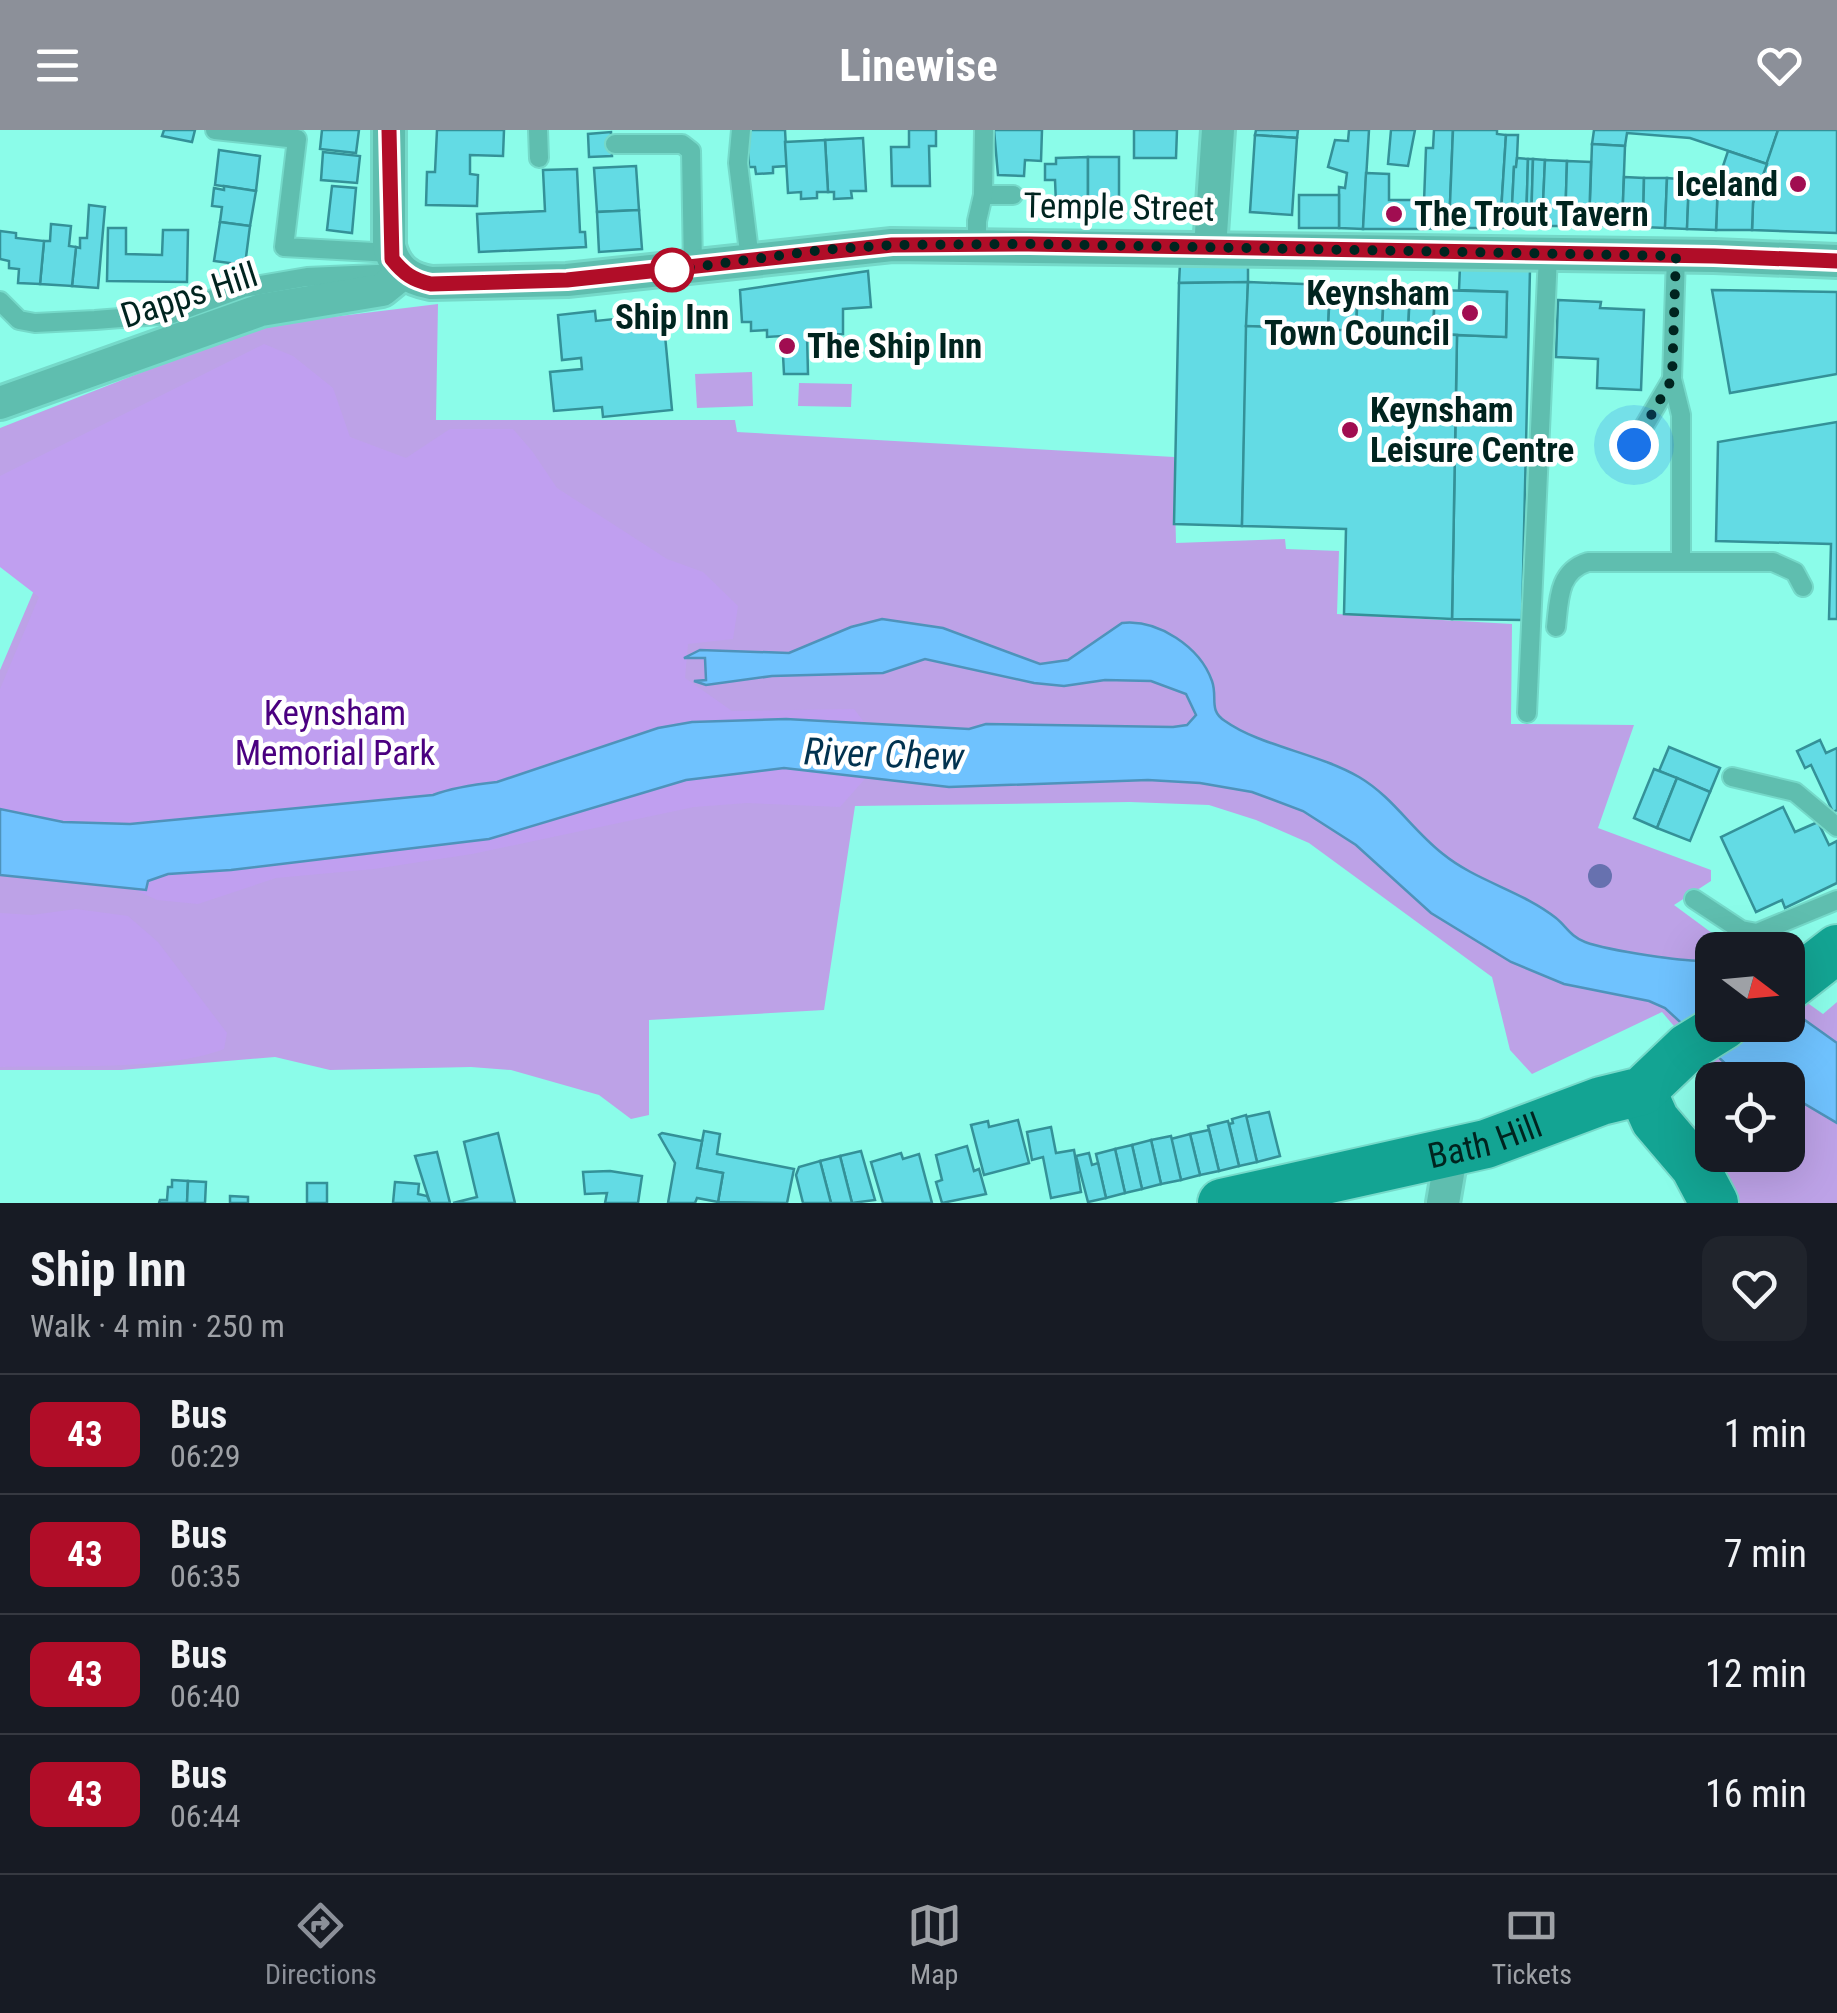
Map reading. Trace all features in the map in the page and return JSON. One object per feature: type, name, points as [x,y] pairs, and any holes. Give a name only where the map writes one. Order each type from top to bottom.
[{"type":"main road","points":[[1805,974],[1837,949]]},
{"type":"main road","name":"Bath Hill","points":[[1222,1203],[1449,1143],[1486,1144],[1601,1101],[1642,1091],[1699,1042]]},
{"type":"main road","points":[[1642,1091],[1655,1120],[1695,1168],[1714,1203]]},
{"type":"street","points":[[389,130],[397,263]]},
{"type":"street","points":[[1210,248],[1218,130]]},
{"type":"street","name":"Temple Street","points":[[397,263],[414,280],[431,284],[567,280],[892,245],[1837,261]]},
{"type":"street","name":"Dapps Hill","points":[[0,403],[261,310],[382,290],[397,263]]},
{"type":"street","points":[[1442,1203],[1449,1143]]},
{"type":"lane","points":[[215,130],[297,139],[284,247],[397,263]]},
{"type":"lane","points":[[538,130],[539,158]]},
{"type":"lane","points":[[741,130],[738,163],[750,260]]},
{"type":"lane","points":[[962,136],[984,133],[977,245]]},
{"type":"lane","points":[[615,144],[682,144],[691,151],[693,268]]},
{"type":"lane","points":[[983,195],[1013,195]]},
{"type":"lane","points":[[1527,714],[1548,254]]},
{"type":"lane","points":[[1676,256],[1672,379],[1681,415],[1680,562]]},
{"type":"lane","points":[[0,301],[20,320],[35,323],[172,314],[243,288],[397,263]]},
{"type":"lane","points":[[1634,445],[1672,379]]},
{"type":"lane","points":[[1556,627],[1561,585],[1568,573],[1588,562],[1774,562],[1796,572],[1803,586]]},
{"type":"lane","points":[[1732,777],[1795,792],[1837,828]]},
{"type":"lane","points":[[1694,899],[1741,930],[1757,933],[1837,900]]},
{"type":"green space","name":"Keynsham Memorial Park","points":[[438,304],[436,420],[735,420],[737,432],[1174,457],[1176,543],[1285,539],[1286,549],[1339,551],[1337,614],[1512,624],[1511,724],[1634,725],[1598,828],[1711,870],[1711,881],[1674,905],[1711,932],[1695,932],[1695,1042],[1805,1042],[1805,1001],[1823,1014],[1837,1002],[1837,1203],[1730,1203],[1715,1172],[1805,1172],[1805,1062],[1704,1062],[1662,1012],[1532,1074],[1510,1050],[1492,977],[1309,843],[1209,805],[1130,802],[855,806],[824,1010],[649,1020],[649,1115],[631,1119],[599,1095],[511,1070],[330,1070],[275,1057],[121,1070],[0,1070],[0,670],[61,527],[0,496],[0,428],[259,326]]},
{"type":"green space","points":[[264,344],[293,356],[333,388],[350,437],[406,458],[450,429],[513,429],[557,488],[667,559],[703,572],[738,606],[733,639],[688,644],[685,678],[732,711],[854,709],[877,739],[871,772],[840,807],[747,803],[694,807],[472,854],[276,878],[198,904],[157,900],[0,827],[0,689],[39,597],[0,567],[0,476]]},
{"type":"green space","points":[[752,372],[753,406],[697,408],[695,374]]},
{"type":"green space","points":[[799,383],[852,384],[851,407],[798,406]]},
{"type":"green space","points":[[76,909],[128,916],[158,942],[227,1033],[224,1049],[145,1064],[0,1067],[0,913],[32,915]]},
{"type":"water","name":"River Chew","points":[[882,619],[943,628],[1040,664],[1068,660],[1122,623],[1163,631],[1198,657],[1212,681],[1220,717],[1239,730],[1359,777],[1382,794],[1443,854],[1470,872],[1529,900],[1580,940],[1649,956],[1695,960],[1695,1036],[1665,1008],[1649,1001],[1564,984],[1511,962],[1431,913],[1356,845],[1303,811],[1252,792],[1200,783],[1148,780],[949,787],[784,768],[686,780],[489,839],[168,874],[148,881],[146,890],[0,875],[0,809],[63,822],[130,824],[433,795],[497,782],[658,728],[692,722],[786,719],[969,729],[986,724],[1173,727],[1187,725],[1196,715],[1186,694],[1151,681],[1105,680],[1064,686],[925,659],[883,673],[772,676],[706,685],[694,681],[706,680],[705,658],[684,658],[700,650],[789,653],[851,627]]},
{"type":"water","name":"River Chew","points":[[1805,1020],[1837,1043],[1837,1123],[1805,1104],[1805,1062],[1724,1062],[1702,1042],[1805,1042]]},
{"type":"building","points":[[164,130],[195,130],[192,142],[162,136]]},
{"type":"building","points":[[322,130],[359,130],[356,153],[320,149]]},
{"type":"building","points":[[437,130],[504,130],[503,156],[470,155],[470,174],[478,175],[477,206],[426,205],[427,172],[435,172]]},
{"type":"building","points":[[748,130],[785,130],[787,166],[773,167],[773,173],[756,174],[755,167],[749,167]]},
{"type":"building","points":[[909,130],[936,130],[936,146],[929,146],[930,186],[892,186],[891,147],[909,147]]},
{"type":"building","points":[[994,130],[1042,130],[1041,161],[1025,160],[1024,176],[998,175]]},
{"type":"building","points":[[1134,130],[1177,130],[1176,158],[1134,158]]},
{"type":"building","points":[[1256,130],[1298,130],[1297,138],[1255,135]]},
{"type":"building","points":[[1349,130],[1369,130],[1363,229],[1339,228],[1339,187],[1345,188],[1347,173],[1328,167],[1335,140],[1348,141]]},
{"type":"building","points":[[1391,130],[1415,130],[1408,166],[1388,164]]},
{"type":"building","points":[[1434,130],[1453,130],[1449,228],[1423,229],[1426,148],[1433,148]]},
{"type":"building","points":[[1453,130],[1497,130],[1497,134],[1506,135],[1500,228],[1449,228]]},
{"type":"building","points":[[1594,130],[1778,130],[1767,164],[1690,138],[1627,133],[1625,146],[1592,144]]},
{"type":"building","name":"Iceland","points":[[1778,130],[1837,130],[1837,233],[1752,230],[1753,203]]},
{"type":"building","points":[[611,132],[612,156],[589,157],[588,134]]},
{"type":"building","points":[[1255,135],[1297,138],[1292,215],[1250,212]]},
{"type":"building","points":[[1506,135],[1518,135],[1517,158],[1511,226],[1500,228]]},
{"type":"building","points":[[863,138],[866,191],[851,191],[852,198],[834,199],[834,192],[828,192],[825,140]]},
{"type":"building","points":[[825,140],[828,192],[817,192],[817,198],[801,199],[801,192],[788,193],[785,142]]},
{"type":"building","points":[[1592,144],[1625,146],[1622,226],[1589,225]]},
{"type":"building","points":[[219,150],[260,156],[256,191],[215,185]]},
{"type":"building","points":[[1728,151],[1767,164],[1753,203],[1752,230],[1716,230],[1718,181]]},
{"type":"building","points":[[323,152],[360,156],[357,183],[321,180]]},
{"type":"building","points":[[1088,157],[1088,202],[1056,203],[1055,180],[1045,180],[1045,164],[1056,164],[1056,158]]},
{"type":"building","points":[[1088,157],[1119,157],[1119,202],[1088,202]]},
{"type":"building","points":[[1517,158],[1528,159],[1526,226],[1511,226]]},
{"type":"building","points":[[1528,159],[1533,159],[1531,226],[1526,226]]},
{"type":"building","points":[[1533,159],[1545,160],[1542,226],[1531,226]]},
{"type":"building","points":[[1545,160],[1567,161],[1565,226],[1542,226]]},
{"type":"building","points":[[1567,161],[1591,162],[1589,225],[1565,226]]},
{"type":"building","points":[[636,166],[639,210],[597,212],[594,168]]},
{"type":"building","points":[[577,169],[580,232],[585,232],[586,247],[479,252],[477,214],[545,211],[543,170]]},
{"type":"building","name":"The Trout Tavern","points":[[1366,173],[1389,174],[1389,200],[1424,200],[1423,229],[1363,229]]},
{"type":"building","points":[[1624,177],[1644,178],[1643,227],[1622,226]]},
{"type":"building","points":[[1644,178],[1667,178],[1665,228],[1643,227]]},
{"type":"building","points":[[1667,178],[1689,180],[1687,229],[1665,228]]},
{"type":"building","points":[[1689,180],[1718,181],[1716,230],[1687,229]]},
{"type":"building","points":[[224,186],[256,191],[250,226],[220,222],[222,207],[212,206],[214,188],[224,190]]},
{"type":"building","points":[[332,186],[356,188],[352,233],[327,230]]},
{"type":"building","points":[[1299,195],[1339,195],[1339,228],[1299,228]]},
{"type":"building","points":[[89,205],[105,207],[98,288],[72,286],[76,247],[80,248],[80,238],[87,238]]},
{"type":"building","points":[[639,210],[642,249],[599,252],[597,212]]},
{"type":"building","points":[[220,222],[250,226],[245,265],[214,261]]},
{"type":"building","points":[[51,224],[71,226],[69,246],[76,247],[72,286],[40,284],[44,241],[50,241]]},
{"type":"building","points":[[108,228],[126,228],[126,254],[162,255],[163,230],[188,230],[187,282],[107,281]]},
{"type":"building","points":[[0,231],[16,233],[16,238],[44,241],[40,284],[18,283],[19,269],[9,268],[9,261],[0,259]]},
{"type":"building","points":[[1180,264],[1248,265],[1248,282],[1179,283]]},
{"type":"building","points":[[1460,266],[1530,269],[1522,620],[1452,619],[1457,335],[1506,337],[1507,292],[1459,290]]},
{"type":"building","points":[[868,271],[871,307],[843,309],[843,334],[807,335],[808,374],[784,374],[782,336],[767,337],[767,330],[751,331],[751,322],[742,322],[740,290]]},
{"type":"building","points":[[1248,282],[1242,526],[1174,524],[1179,283]]},
{"type":"building","points":[[1248,282],[1330,285],[1328,330],[1246,326]]},
{"type":"building","points":[[1330,285],[1358,286],[1356,331],[1328,330]]},
{"type":"building","points":[[1358,286],[1384,287],[1382,332],[1356,331]]},
{"type":"building","points":[[1384,287],[1410,289],[1408,333],[1382,332]]},
{"type":"building","points":[[1410,289],[1435,290],[1433,334],[1408,333]]},
{"type":"building","name":"Keynsham Town Council","points":[[1435,290],[1507,292],[1506,337],[1433,334]]},
{"type":"building","points":[[1712,290],[1837,292],[1837,374],[1730,393]]},
{"type":"building","points":[[1558,300],[1601,302],[1600,308],[1644,310],[1641,390],[1597,388],[1598,359],[1556,357]]},
{"type":"building","points":[[595,311],[596,321],[663,314],[672,410],[603,417],[602,407],[554,411],[550,372],[582,369],[581,358],[562,360],[558,315]]},
{"type":"building","name":"Keynsham Leisure Centre","points":[[1246,326],[1457,335],[1452,619],[1344,614],[1346,529],[1242,526]]},
{"type":"building","points":[[1837,422],[1837,619],[1829,619],[1831,544],[1716,541],[1718,442]]},
{"type":"building","points":[[1820,740],[1826,753],[1837,748],[1837,810],[1833,812],[1811,765],[1805,768],[1797,751]]},
{"type":"building","points":[[1669,747],[1720,768],[1710,792],[1659,771]]},
{"type":"building","points":[[1654,769],[1677,778],[1657,828],[1634,818]]},
{"type":"building","points":[[1677,778],[1710,792],[1690,841],[1657,828]]},
{"type":"building","points":[[1783,807],[1795,832],[1818,822],[1829,845],[1837,841],[1837,883],[1785,908],[1782,900],[1756,912],[1721,837]]},
{"type":"building","points":[[1269,1112],[1280,1156],[1257,1162],[1246,1117]]},
{"type":"building","points":[[1246,1115],[1257,1162],[1239,1166],[1229,1124],[1232,1119]]},
{"type":"building","points":[[1018,1120],[1029,1163],[984,1175],[971,1125],[988,1121],[989,1127]]},
{"type":"building","points":[[1228,1121],[1239,1166],[1219,1171],[1208,1126]]},
{"type":"building","points":[[1051,1127],[1056,1153],[1074,1150],[1081,1192],[1051,1198],[1043,1157],[1032,1160],[1027,1132]]},
{"type":"building","points":[[1209,1130],[1219,1171],[1200,1175],[1190,1134]]},
{"type":"building","points":[[704,1131],[720,1134],[717,1154],[794,1169],[787,1203],[718,1202],[723,1173],[697,1168]]},
{"type":"building","points":[[498,1133],[515,1203],[453,1203],[477,1197],[464,1142]]},
{"type":"building","points":[[1190,1134],[1200,1175],[1181,1180],[1171,1139]]},
{"type":"building","points":[[659,1135],[702,1141],[697,1168],[723,1173],[718,1202],[697,1198],[695,1203],[668,1203],[675,1163]]},
{"type":"building","points":[[1171,1136],[1181,1180],[1161,1184],[1151,1140]]},
{"type":"building","points":[[1151,1140],[1161,1184],[1142,1189],[1132,1145]]},
{"type":"building","points":[[1132,1145],[1142,1189],[1125,1193],[1115,1149]]},
{"type":"building","points":[[967,1146],[986,1194],[942,1203],[936,1182],[942,1180],[936,1155]]},
{"type":"building","points":[[1115,1149],[1125,1193],[1106,1198],[1096,1154]]},
{"type":"building","points":[[861,1151],[875,1200],[852,1203],[840,1156]]},
{"type":"building","points":[[437,1152],[450,1203],[430,1203],[415,1156]]},
{"type":"building","points":[[901,1153],[903,1159],[919,1154],[932,1203],[883,1203],[871,1162]]},
{"type":"building","points":[[1089,1153],[1092,1165],[1098,1163],[1106,1198],[1088,1202],[1076,1156]]},
{"type":"building","points":[[840,1156],[852,1203],[831,1203],[820,1161]]},
{"type":"building","points":[[820,1161],[831,1203],[803,1203],[796,1175],[799,1167]]},
{"type":"building","points":[[583,1172],[642,1176],[638,1203],[605,1203],[607,1193],[585,1194]]},
{"type":"building","points":[[172,1180],[188,1181],[187,1203],[159,1203],[167,1200]]},
{"type":"building","points":[[188,1181],[206,1182],[205,1203],[187,1203]]},
{"type":"building","points":[[395,1182],[419,1184],[418,1194],[427,1196],[430,1203],[393,1203]]},
{"type":"building","points":[[307,1183],[327,1183],[327,1203],[307,1203]]},
{"type":"building","points":[[230,1196],[248,1197],[248,1203],[230,1203]]},
{"type":"bus line","name":"43","points":[[389,130],[392,259],[403,273],[431,284],[567,280],[892,245],[1029,244],[1837,261]]},
{"type":"place","name":"Iceland","points":[[1798,184]]},
{"type":"place","name":"The Trout Tavern","points":[[1394,214]]},
{"type":"place","name":"Ship Inn","points":[[672,270]]},
{"type":"place","name":"Keynsham Town Council","points":[[1470,313]]},
{"type":"place","name":"The Ship Inn","points":[[787,346]]},
{"type":"place","name":"Keynsham Leisure Centre","points":[[1350,430]]},
{"type":"route","points":[[672,270],[892,245],[1676,256],[1672,379],[1634,445]]}]
